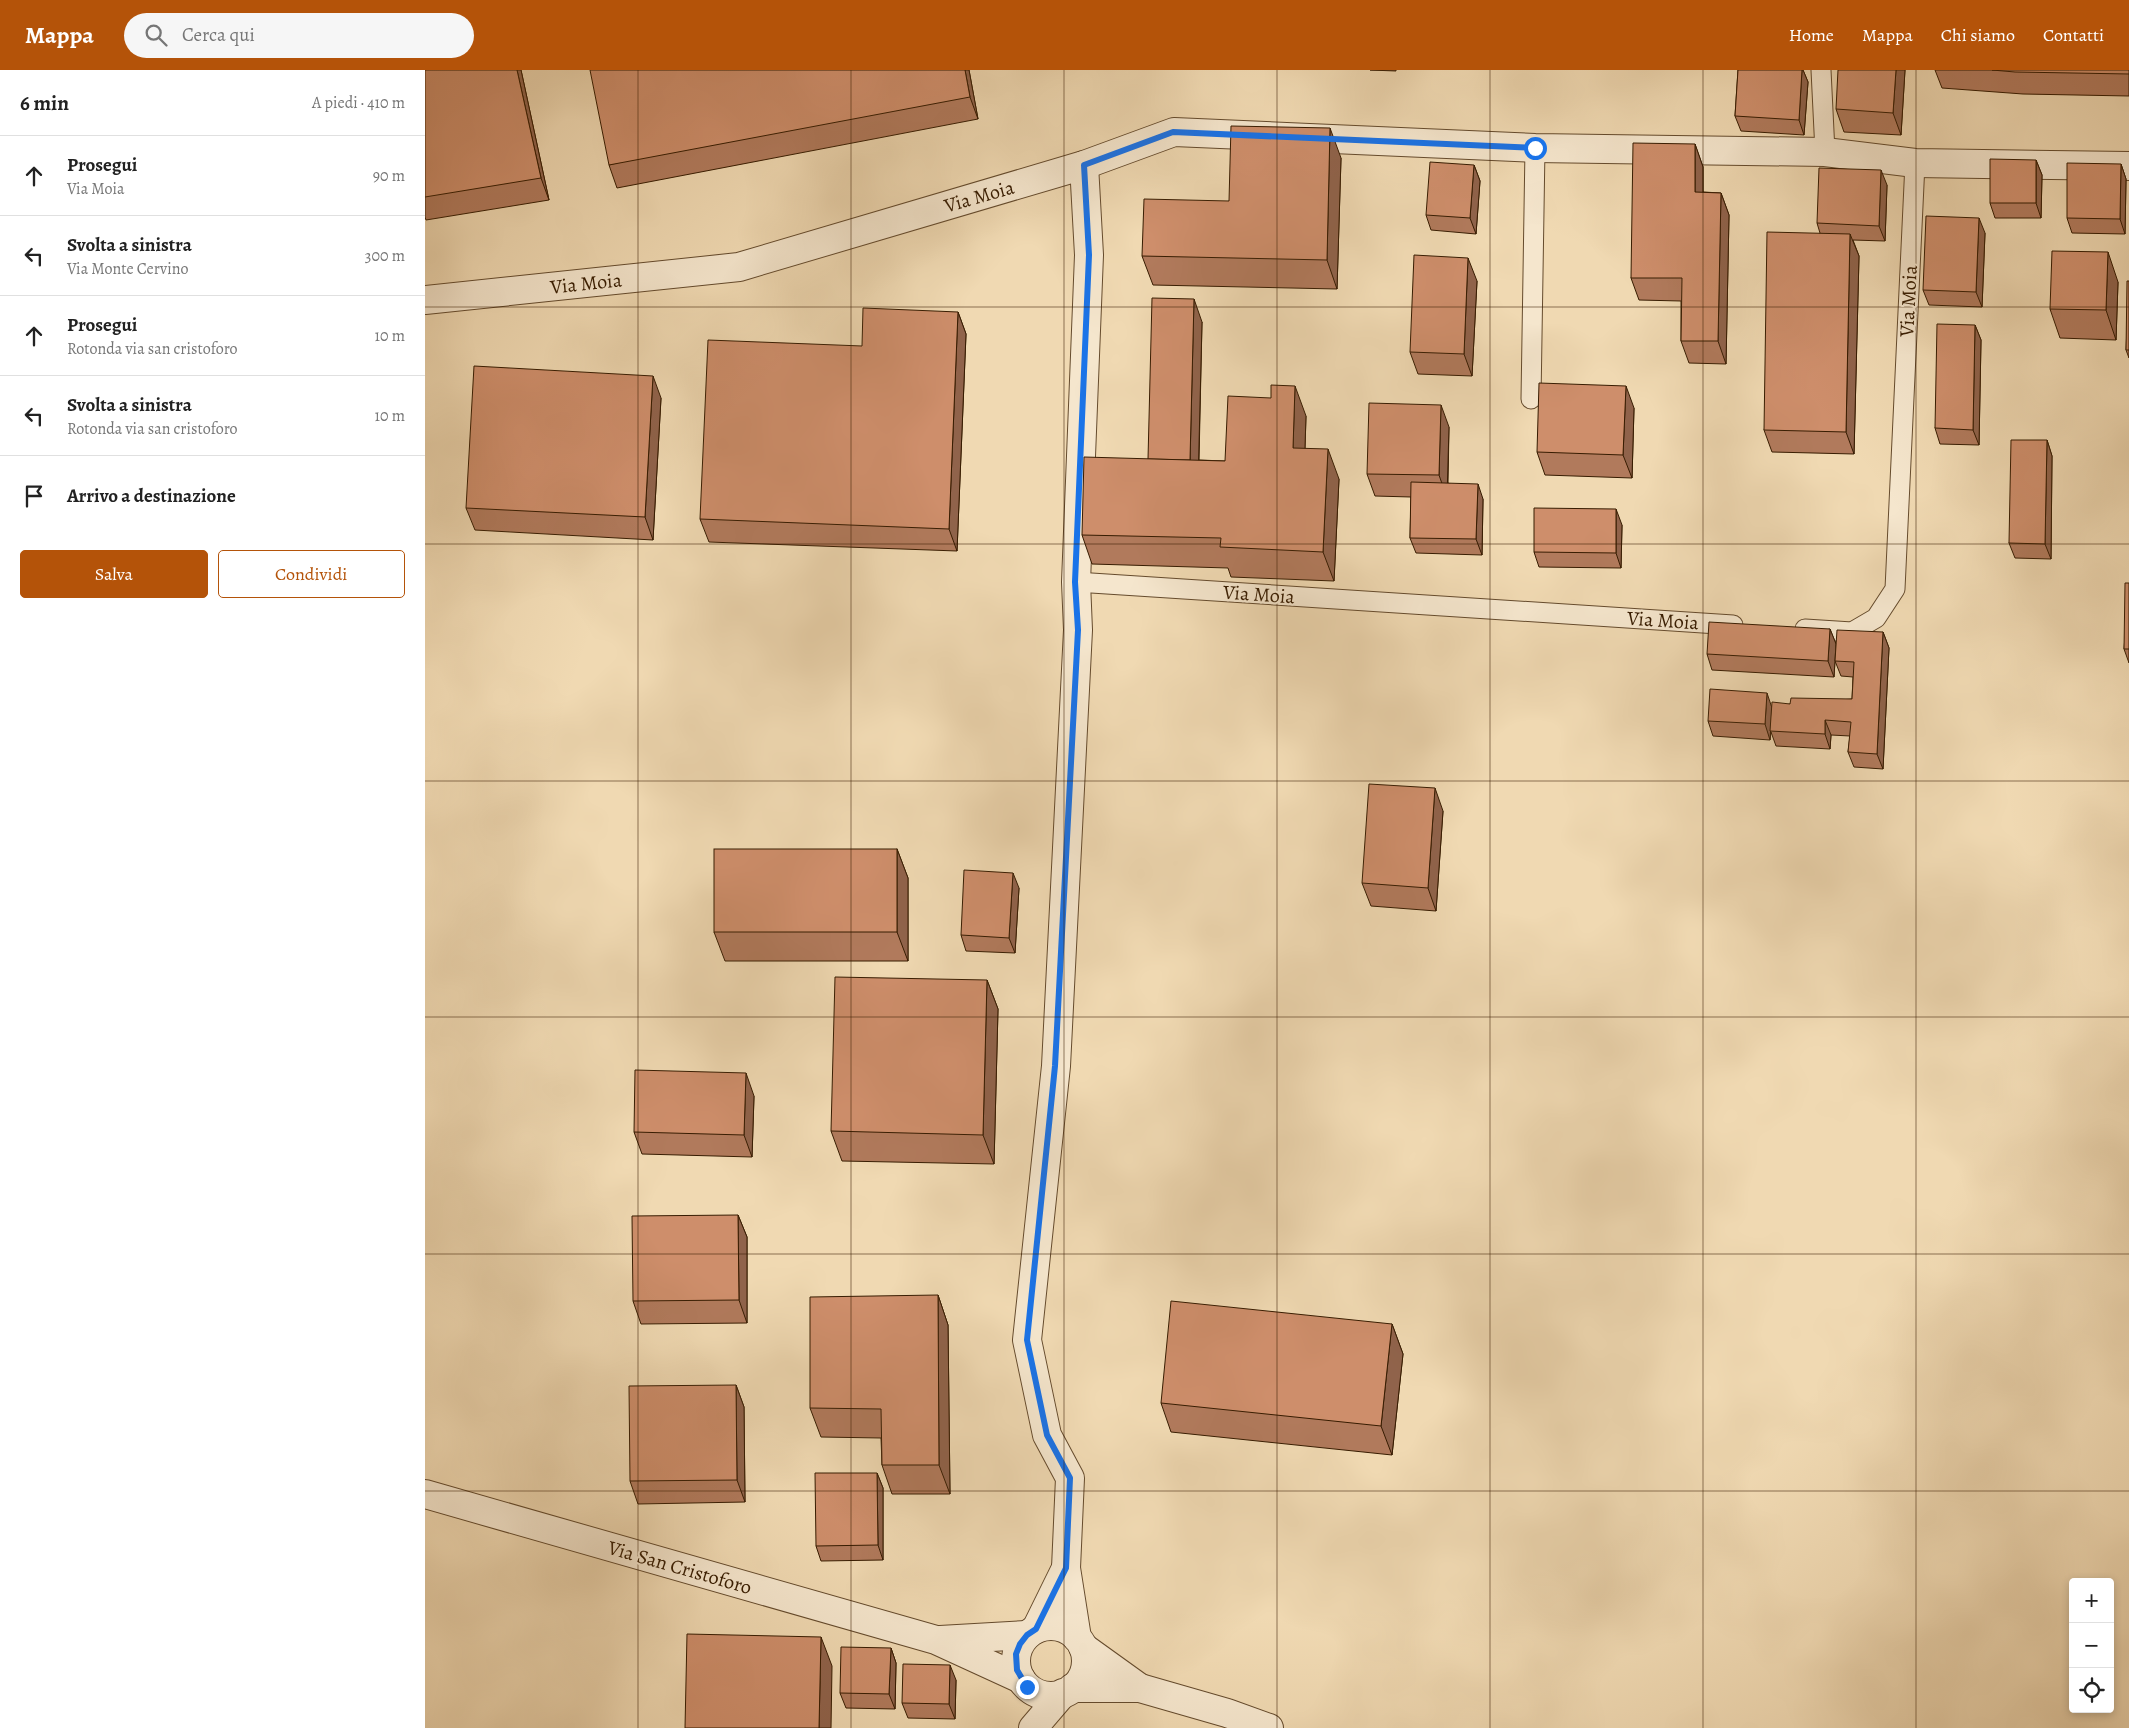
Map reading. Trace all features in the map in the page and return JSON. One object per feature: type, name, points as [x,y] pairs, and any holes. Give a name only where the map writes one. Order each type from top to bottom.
[{"type":"street","name":"Via Moia","points":[[425,300],[739,267],[1084,165],[1173,132],[1535,148],[1825,152],[1915,163],[2129,166]]},
{"type":"street","points":[[1033,1728],[1080,1680],[1085,1669],[1085,1658],[1080,1643],[1066,1568],[1070,1478],[1047,1435],[1027,1340],[1055,1066],[1078,630],[1075,582],[1089,255],[1084,165]]},
{"type":"street","name":"Via San Cristoforo","points":[[425,1494],[936,1640],[1023,1682]]},
{"type":"street","points":[[1066,1568],[1032,1632],[1020,1644],[1016,1654],[1017,1670],[1023,1682],[1033,1691],[1045,1695],[1068,1691],[1141,1688]]},
{"type":"street","points":[[1032,1632],[1047,1626],[1059,1627],[1069,1631],[1080,1643],[1141,1688],[1225,1720],[1269,1728]]},
{"type":"street","name":"Via San Cristoforo","points":[[936,1640],[1032,1632]]},
{"type":"street","points":[[1022,1728],[1023,1682]]},
{"type":"lane","points":[[1821,70],[1825,152]]},
{"type":"lane","points":[[1531,399],[1535,148]]},
{"type":"lane","name":"Via Moia","points":[[1782,628],[1852,632],[1875,618],[1895,589],[1915,163]]},
{"type":"lane","name":"Via Moia","points":[[1075,582],[1753,626]]},
{"type":"building","points":[[425,70],[517,70],[541,178],[425,197]]},
{"type":"building","points":[[590,70],[965,70],[970,97],[609,165]]},
{"type":"building","points":[[1738,70],[1802,70],[1799,120],[1735,116]]},
{"type":"building","points":[[1838,70],[1896,70],[1893,113],[1836,109]]},
{"type":"building","points":[[1992,70],[2129,70],[2129,74],[2015,72]]},
{"type":"building","points":[[1231,126],[1330,128],[1327,260],[1142,256],[1144,199],[1229,201]]},
{"type":"building","points":[[1633,143],[1695,144],[1695,192],[1721,193],[1718,341],[1681,341],[1682,278],[1631,278]]},
{"type":"building","points":[[1990,159],[2036,160],[2036,203],[1990,203]]},
{"type":"building","points":[[1430,162],[1474,165],[1470,218],[1426,215]]},
{"type":"building","points":[[2067,163],[2121,164],[2120,219],[2067,218]]},
{"type":"building","points":[[1819,168],[1881,170],[1879,226],[1817,223]]},
{"type":"building","points":[[1926,216],[1979,218],[1976,292],[1923,290]]},
{"type":"building","points":[[1767,232],[1850,234],[1846,432],[1764,430]]},
{"type":"building","points":[[2052,251],[2108,252],[2106,310],[2050,309]]},
{"type":"building","points":[[1414,255],[1468,258],[1464,354],[1410,352]]},
{"type":"building","points":[[2127,281],[2129,281],[2129,350],[2126,350]]},
{"type":"building","points":[[1152,298],[1194,299],[1190,460],[1148,459]]},
{"type":"building","points":[[863,308],[958,312],[949,529],[700,519],[708,340],[862,346]]},
{"type":"building","points":[[1937,324],[1975,325],[1973,430],[1935,428]]},
{"type":"building","points":[[474,366],[653,376],[645,517],[466,508]]},
{"type":"building","points":[[1539,383],[1626,386],[1623,455],[1537,452]]},
{"type":"building","points":[[1271,385],[1295,386],[1293,448],[1328,449],[1323,552],[1220,547],[1221,538],[1082,535],[1084,457],[1225,461],[1228,396],[1271,398]]},
{"type":"building","points":[[1369,403],[1441,405],[1439,475],[1367,474]]},
{"type":"building","points":[[2011,440],[2047,440],[2045,544],[2009,543]]},
{"type":"building","points":[[1411,482],[1478,484],[1476,539],[1410,538]]},
{"type":"building","points":[[1534,508],[1616,509],[1616,553],[1534,552]]},
{"type":"building","points":[[2125,583],[2129,583],[2129,649],[2124,649]]},
{"type":"building","points":[[1709,622],[1830,629],[1828,661],[1707,654]]},
{"type":"building","points":[[1837,630],[1883,632],[1877,754],[1848,752],[1851,722],[1825,720],[1825,734],[1770,731],[1772,702],[1790,704],[1791,698],[1852,699],[1854,662],[1835,661]]},
{"type":"building","points":[[1710,689],[1767,693],[1765,724],[1708,721]]},
{"type":"building","points":[[1369,784],[1435,788],[1428,888],[1362,883]]},
{"type":"building","points":[[714,849],[897,849],[897,932],[714,932]]},
{"type":"building","points":[[964,870],[1013,873],[1009,938],[961,935]]},
{"type":"building","points":[[835,977],[987,980],[983,1135],[831,1131]]},
{"type":"building","points":[[635,1070],[746,1073],[744,1135],[634,1132]]},
{"type":"building","points":[[738,1215],[739,1300],[633,1301],[632,1216]]},
{"type":"building","points":[[938,1295],[939,1465],[882,1465],[881,1409],[810,1408],[810,1297]]},
{"type":"building","points":[[1171,1301],[1392,1324],[1381,1426],[1161,1403]]},
{"type":"building","points":[[736,1385],[737,1480],[630,1481],[629,1386]]},
{"type":"building","points":[[815,1473],[877,1473],[878,1545],[816,1546]]},
{"type":"building","points":[[687,1634],[821,1637],[819,1728],[685,1728]]},
{"type":"building","points":[[841,1647],[891,1648],[889,1694],[840,1693]]},
{"type":"building","points":[[903,1664],[950,1665],[949,1704],[902,1703]]},
{"type":"route","points":[[1027,1687],[1017,1670],[1016,1654],[1020,1644],[1027,1635],[1036,1629],[1066,1568],[1070,1478],[1047,1435],[1027,1340],[1055,1066],[1078,630],[1075,582],[1089,255],[1084,165],[1173,132],[1535,148]]}]
